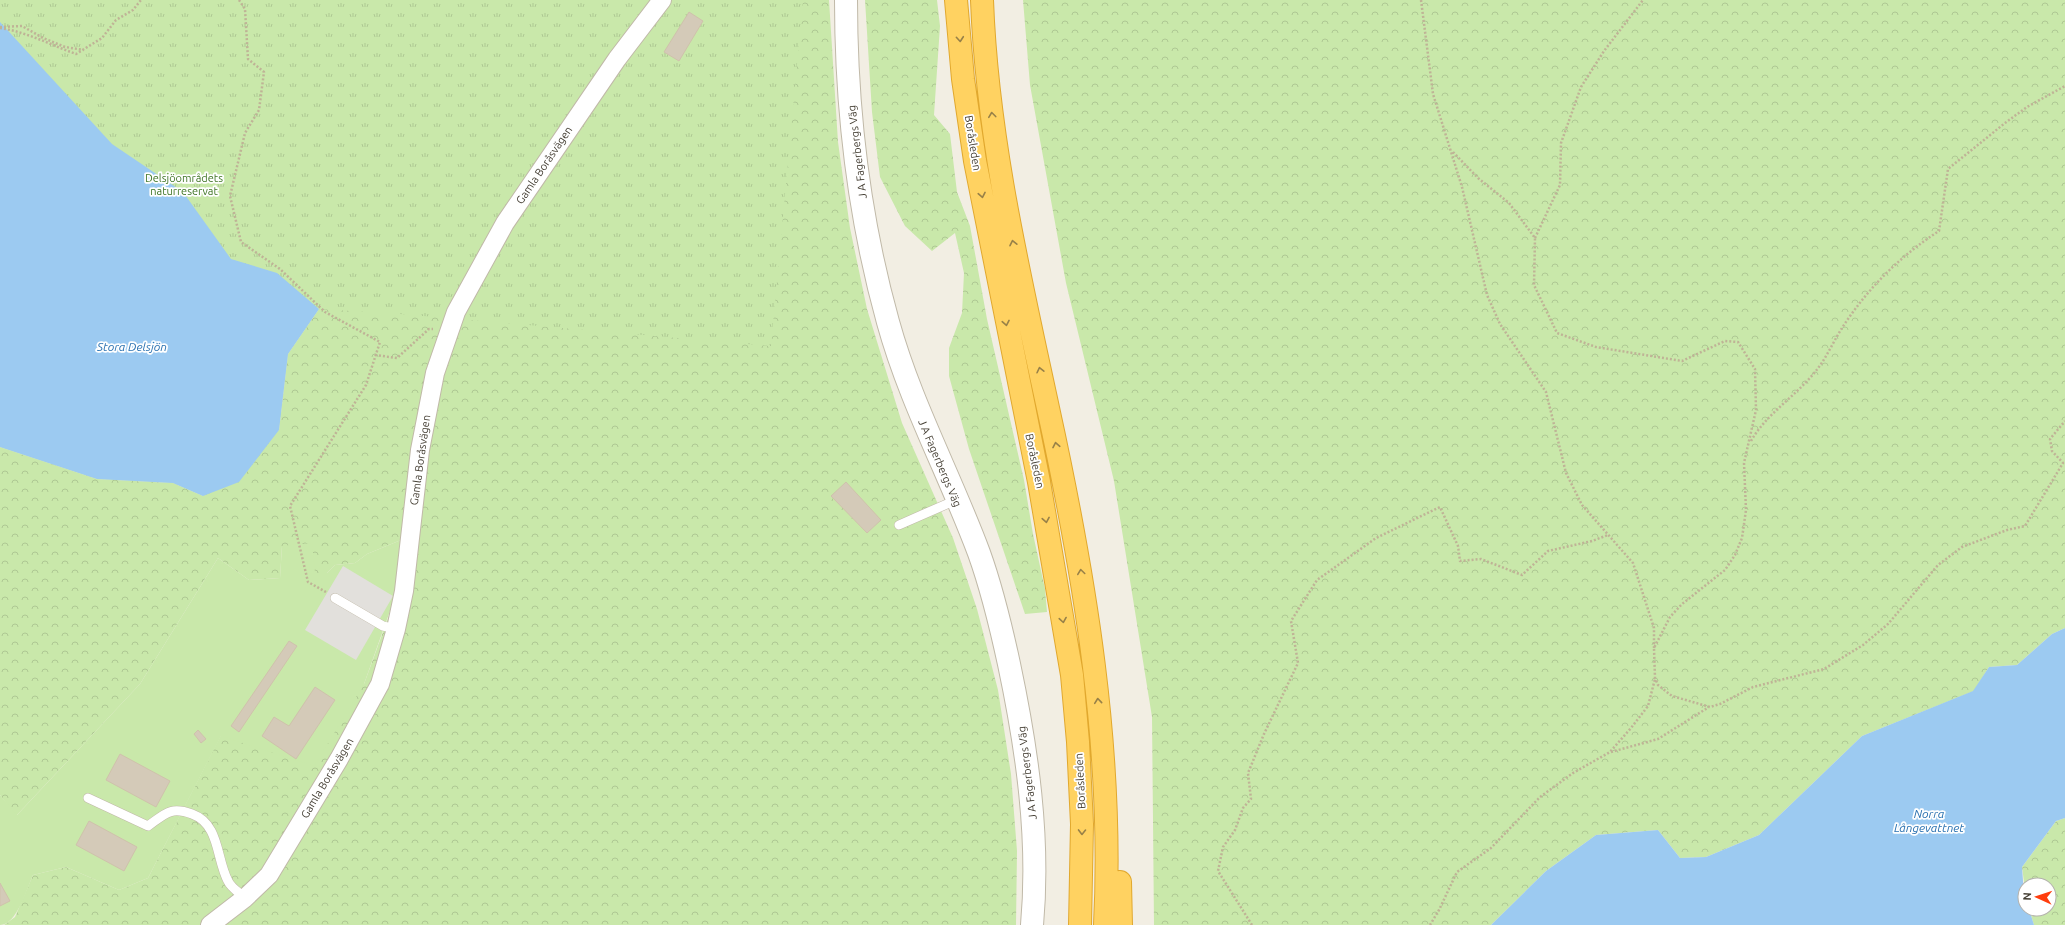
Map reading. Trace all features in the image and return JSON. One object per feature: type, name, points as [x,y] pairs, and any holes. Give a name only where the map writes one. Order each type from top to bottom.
[{"type":"highway","name":"Boråsleden","points":[[956,0],[963,79],[975,161],[1040,482],[1072,675],[1078,742],[1082,824],[1080,925]]},
{"type":"highway","name":"Boråsleden","points":[[982,0],[988,82],[998,162],[1078,554],[1093,657],[1102,740],[1106,848],[1105,925]]},
{"type":"highway","points":[[1102,740],[1119,854],[1121,925]]},
{"type":"street","name":"Gamla Boråsvägen","points":[[210,925],[245,898],[268,875],[339,759],[380,684],[396,629],[404,591],[420,450],[435,373],[456,312],[505,223],[617,59],[662,0]]},
{"type":"street","name":"J A Fagerbergs Väg","points":[[846,0],[846,31],[854,136],[868,238],[888,323],[915,403],[979,554],[1001,629],[1021,721],[1033,828],[1034,905],[1032,925]]},
{"type":"lane","points":[[899,525],[956,500]]},
{"type":"lane","points":[[335,598],[383,626],[396,629]]},
{"type":"lane","points":[[88,798],[148,826],[163,814],[172,810],[196,815],[203,820],[214,836],[227,880],[245,898]]},
{"type":"path","points":[[0,27],[20,31],[42,42],[76,54],[102,38],[116,20],[133,10],[140,0]]},
{"type":"path","points":[[238,0],[245,9],[248,59],[264,72],[259,110],[245,133],[230,196],[241,242],[280,269],[325,312],[380,342],[366,385],[290,506],[308,582],[335,598]]},
{"type":"path","points":[[1421,0],[1433,94],[1462,187],[1486,294],[1500,324],[1546,392],[1566,473],[1582,505],[1633,562],[1654,628],[1655,678],[1648,706],[1610,752]]},
{"type":"path","points":[[1643,0],[1604,51],[1581,87],[1561,143],[1560,185],[1535,238],[1534,285],[1557,333],[1596,347],[1682,361],[1725,341],[1738,342],[1746,352],[1755,369],[1756,410],[1750,443],[1744,463],[1746,510],[1742,538],[1735,555],[1726,570],[1682,604],[1670,617],[1654,648]]},
{"type":"path","points":[[0,27],[22,26],[54,42],[84,50]]},
{"type":"path","points":[[1750,443],[1759,428],[1816,372],[1843,327],[1875,284],[1914,246],[1939,231],[1948,169],[2027,107],[2065,86]]},
{"type":"path","points":[[1452,152],[1478,178],[1509,203],[1535,238]]},
{"type":"path","points":[[375,355],[397,358],[429,329],[451,327]]},
{"type":"path","points":[[1430,925],[1457,872],[1491,848],[1540,797],[1573,773],[1610,752],[1658,739],[1710,707],[1720,704],[1753,687],[1824,669],[1863,645],[1888,624],[1938,565],[1962,547],[2007,530],[2025,526],[2063,463],[2052,451],[2050,439],[2065,421]]},
{"type":"path","points":[[1252,925],[1218,871],[1223,847],[1236,830],[1243,808],[1252,799],[1248,773],[1264,734],[1298,663],[1292,621],[1317,580],[1376,538],[1440,507],[1458,546],[1460,561],[1481,559],[1522,575],[1548,551],[1592,541],[1608,535]]},
{"type":"path","points":[[1655,678],[1658,685],[1672,696],[1710,707]]},
{"type":"green space","name":"Delsjöområdets naturreservat","points":[[0,0],[803,0],[771,346],[400,314],[319,309],[288,354],[279,430],[239,482],[203,496],[173,483],[97,479],[0,447]]},
{"type":"green space","points":[[13,0],[829,0],[838,142],[850,228],[867,309],[902,423],[953,538],[977,609],[998,690],[1011,774],[1017,851],[1016,925],[4,925],[15,917],[33,875],[66,867],[119,890],[148,878],[221,735],[364,684],[391,610],[401,540],[367,554],[355,563],[335,565],[327,573],[315,573],[282,546],[280,578],[249,580],[218,558],[140,684],[16,816],[0,795],[0,447],[97,479],[173,483],[203,496],[279,430],[288,354],[319,309]]},
{"type":"green space","points":[[865,0],[937,0],[940,26],[934,115],[950,134],[957,192],[970,226],[987,319],[1024,480],[1033,534],[1045,589],[1047,612],[1025,614],[969,449],[949,376],[949,348],[962,313],[964,273],[955,233],[932,251],[905,226],[880,177],[872,112]]},
{"type":"green space","points":[[1023,0],[2065,0],[2065,628],[2052,634],[2017,665],[1989,667],[1974,691],[1862,736],[1759,835],[1706,857],[1680,858],[1658,830],[1596,835],[1546,871],[1491,925],[1154,925],[1152,717],[1114,481],[1066,283],[1030,85]]},
{"type":"green space","points":[[401,540],[396,594],[364,684],[314,766],[221,736],[148,878],[119,890],[66,867],[33,875],[21,905],[16,913],[6,923],[0,925],[0,795],[17,815],[140,684],[218,558],[249,580],[280,578],[282,546],[312,543],[315,573],[327,573],[335,565],[355,563],[367,554]]},
{"type":"green space","points":[[2065,818],[2065,925],[2034,925],[2032,917],[2057,917],[2057,877],[2023,877],[2022,867],[2056,821]]},
{"type":"shaded area","points":[[343,566],[393,596],[356,660],[305,630]]},
{"type":"water","name":"Stora Delsjön","points":[[0,22],[112,144],[183,192],[231,259],[277,273],[319,309],[288,354],[279,430],[239,482],[203,496],[173,483],[97,479],[0,447]]},
{"type":"water","name":"Norra Långevattnet","points":[[2065,628],[2065,818],[2056,821],[2022,867],[2023,877],[2017,877],[2017,917],[2032,917],[2034,925],[1491,925],[1546,871],[1596,835],[1658,830],[1680,858],[1706,857],[1759,835],[1862,736],[1973,691],[1989,667],[2017,665],[2052,634]]},
{"type":"building","points":[[689,12],[703,21],[679,61],[664,52]]},
{"type":"building","points":[[846,482],[881,520],[867,533],[831,496]]},
{"type":"building","points":[[289,641],[297,646],[239,732],[231,726]]},
{"type":"building","points":[[315,687],[335,700],[296,759],[262,736],[274,717],[289,726]]},
{"type":"building","points":[[198,730],[206,739],[201,743],[194,734]]},
{"type":"building","points":[[120,754],[170,781],[156,807],[106,780]]},
{"type":"building","points":[[89,821],[137,847],[124,871],[76,845]]},
{"type":"building","points":[[0,883],[10,901],[0,906]]}]
